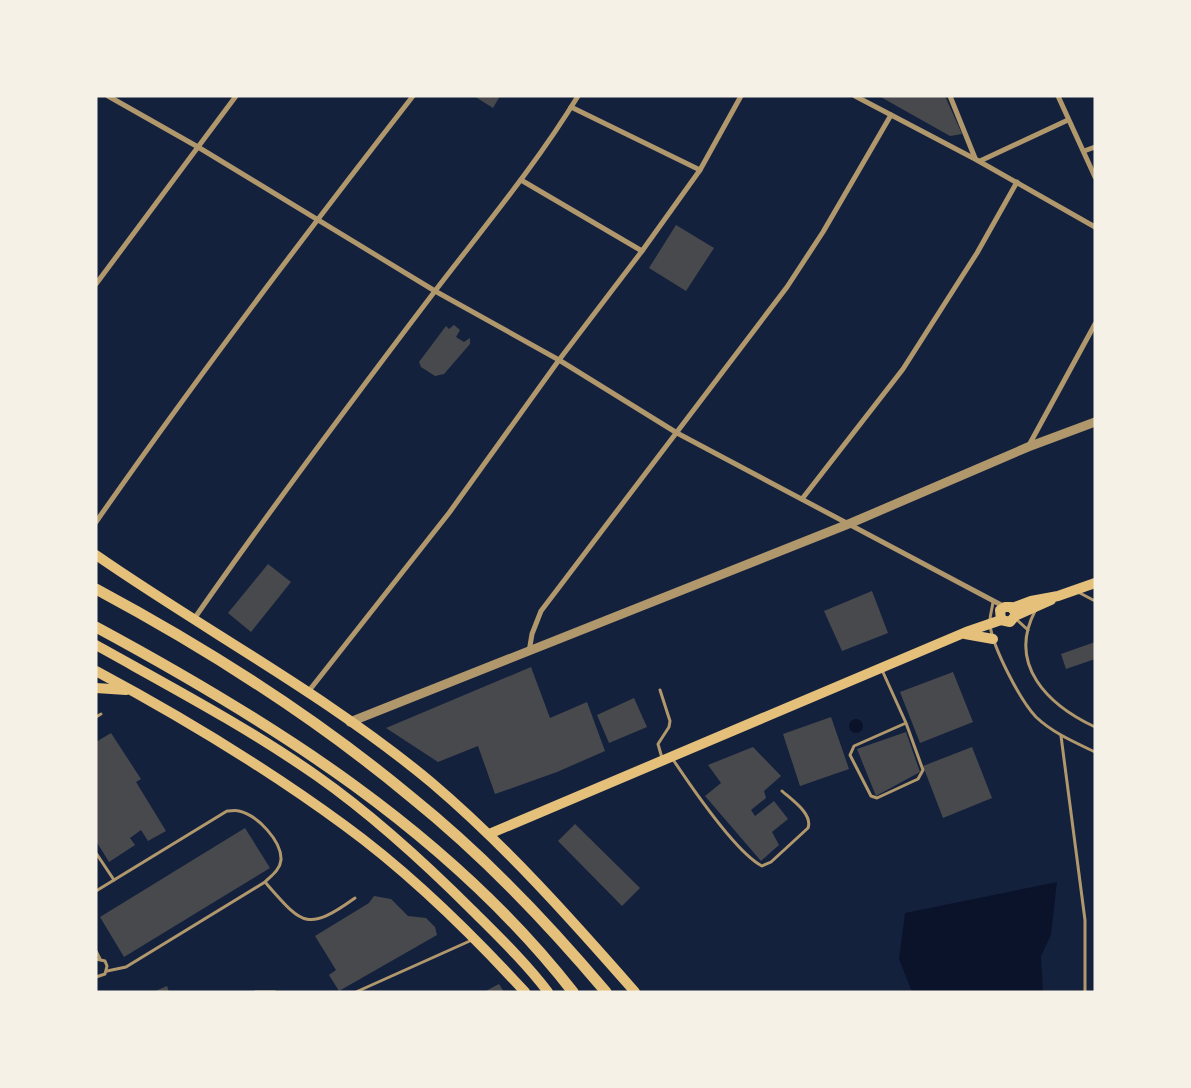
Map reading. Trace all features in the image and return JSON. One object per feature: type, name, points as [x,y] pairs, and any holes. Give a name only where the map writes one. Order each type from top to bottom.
[{"type":"highway","points":[[96,589],[240,675],[317,725],[412,797],[504,883],[606,992]]},
{"type":"highway","points":[[96,627],[227,700],[292,741],[366,794],[412,830],[470,881],[515,926],[573,992]]},
{"type":"main road","points":[[96,555],[350,722],[431,782],[489,834],[635,992]]},
{"type":"main road","points":[[489,834],[666,757],[964,633],[1001,612],[1031,601],[1058,596],[1095,583]]},
{"type":"main road","points":[[1001,612],[1036,608],[1058,596]]},
{"type":"main road","points":[[964,633],[993,639]]},
{"type":"main road","points":[[96,645],[226,717],[318,777],[409,849],[508,946],[548,992]]},
{"type":"main road","points":[[96,671],[132,690],[244,758],[345,826],[389,861],[474,939],[525,992]]},
{"type":"main road","points":[[96,688],[132,690]]},
{"type":"street","points":[[108,96],[198,147],[435,291],[559,360],[677,433],[851,523],[1001,612]]},
{"type":"street","points":[[96,284],[236,96]]},
{"type":"street","points":[[96,522],[151,444],[318,219],[413,96]]},
{"type":"street","points":[[194,620],[251,537],[435,291],[522,180],[578,96]]},
{"type":"street","points":[[307,693],[449,513],[559,360],[642,251],[700,170],[741,96]]},
{"type":"street","points":[[855,96],[977,160],[1095,227]]},
{"type":"street","points":[[950,96],[977,160]]},
{"type":"street","points":[[1058,96],[1095,177]]},
{"type":"street","points":[[571,107],[700,170]]},
{"type":"street","points":[[529,652],[532,634],[541,611],[787,287],[823,232],[890,114]]},
{"type":"street","points":[[977,160],[1068,120]]},
{"type":"street","points":[[1084,151],[1095,147]]},
{"type":"street","points":[[522,180],[642,251]]},
{"type":"street","points":[[802,499],[903,369],[977,253],[1017,182]]},
{"type":"street","points":[[1028,447],[1095,324]]},
{"type":"street","points":[[350,722],[851,523],[1028,447],[1095,422]]},
{"type":"lane","points":[[1075,590],[1095,601]]},
{"type":"lane","points":[[1036,608],[1028,630],[1026,648],[1028,659],[1042,688],[1058,706],[1095,727]]},
{"type":"lane","points":[[1028,630],[1001,612],[993,639],[1025,702],[1035,716],[1061,736],[1095,752]]},
{"type":"lane","points":[[881,668],[906,723],[923,770],[918,779],[877,798],[871,796],[850,755],[851,751],[854,746],[906,723]]},
{"type":"lane","points":[[660,690],[670,721],[669,727],[658,744],[666,757],[742,850],[762,866],[770,862],[810,825],[807,817],[782,791]]},
{"type":"lane","points":[[96,717],[101,714]]},
{"type":"lane","points":[[1061,736],[1085,920],[1086,992]]},
{"type":"lane","points":[[96,891],[227,811],[239,811],[254,819],[265,829],[278,847],[281,861],[277,870],[265,882],[126,967],[107,971],[102,976],[96,977]]},
{"type":"lane","points":[[96,853],[114,880]]},
{"type":"lane","points":[[265,882],[286,906],[300,918],[309,920],[325,918],[355,898]]},
{"type":"lane","points":[[356,992],[474,939]]},
{"type":"lane","points":[[96,951],[98,959],[107,966],[107,971]]},
{"type":"lane","points":[[256,992],[276,992]]},
{"type":"water","points":[[853,719],[859,719],[863,726],[859,733],[853,733],[849,729],[849,723]]},
{"type":"water","points":[[1057,882],[1051,935],[1041,956],[1043,992],[912,992],[899,959],[905,913]]},
{"type":"building","points":[[474,96],[500,96],[493,108]]},
{"type":"building","points":[[879,96],[945,96],[962,134],[950,136]]},
{"type":"building","points":[[676,225],[714,248],[686,291],[649,268]]},
{"type":"building","points":[[454,325],[460,330],[456,337],[464,342],[470,338],[470,344],[444,374],[435,376],[421,367],[419,362],[446,326],[449,329]]},
{"type":"building","points":[[268,564],[291,582],[251,632],[228,613]]},
{"type":"building","points":[[872,591],[888,633],[842,651],[824,611]]},
{"type":"building","points":[[1095,642],[1095,659],[1066,669],[1061,654]]},
{"type":"building","points":[[531,667],[550,718],[587,702],[605,751],[557,772],[495,794],[478,746],[438,762],[386,728]]},
{"type":"building","points":[[953,672],[973,722],[920,743],[900,692]]},
{"type":"building","points":[[634,698],[647,727],[609,743],[597,715]]},
{"type":"building","points":[[831,717],[849,769],[800,786],[783,734]]},
{"type":"building","points":[[906,732],[920,772],[876,796],[857,749]]},
{"type":"building","points":[[111,733],[141,779],[136,782],[166,831],[148,841],[141,830],[130,838],[135,845],[109,862],[96,841],[96,742]]},
{"type":"building","points":[[753,747],[781,776],[764,791],[766,798],[751,810],[755,816],[774,801],[788,819],[772,832],[779,845],[761,861],[705,796],[721,783],[708,765]]},
{"type":"building","points":[[972,747],[992,798],[943,818],[923,766]]},
{"type":"building","points":[[575,824],[640,888],[622,906],[558,841]]},
{"type":"building","points":[[245,828],[270,868],[124,957],[100,917]]},
{"type":"building","points":[[374,896],[391,899],[408,916],[426,918],[435,927],[437,935],[339,991],[329,975],[336,970],[315,936],[369,903]]},
{"type":"building","points":[[499,984],[504,992],[484,992]]},
{"type":"building","points":[[167,986],[169,992],[153,992]]}]
